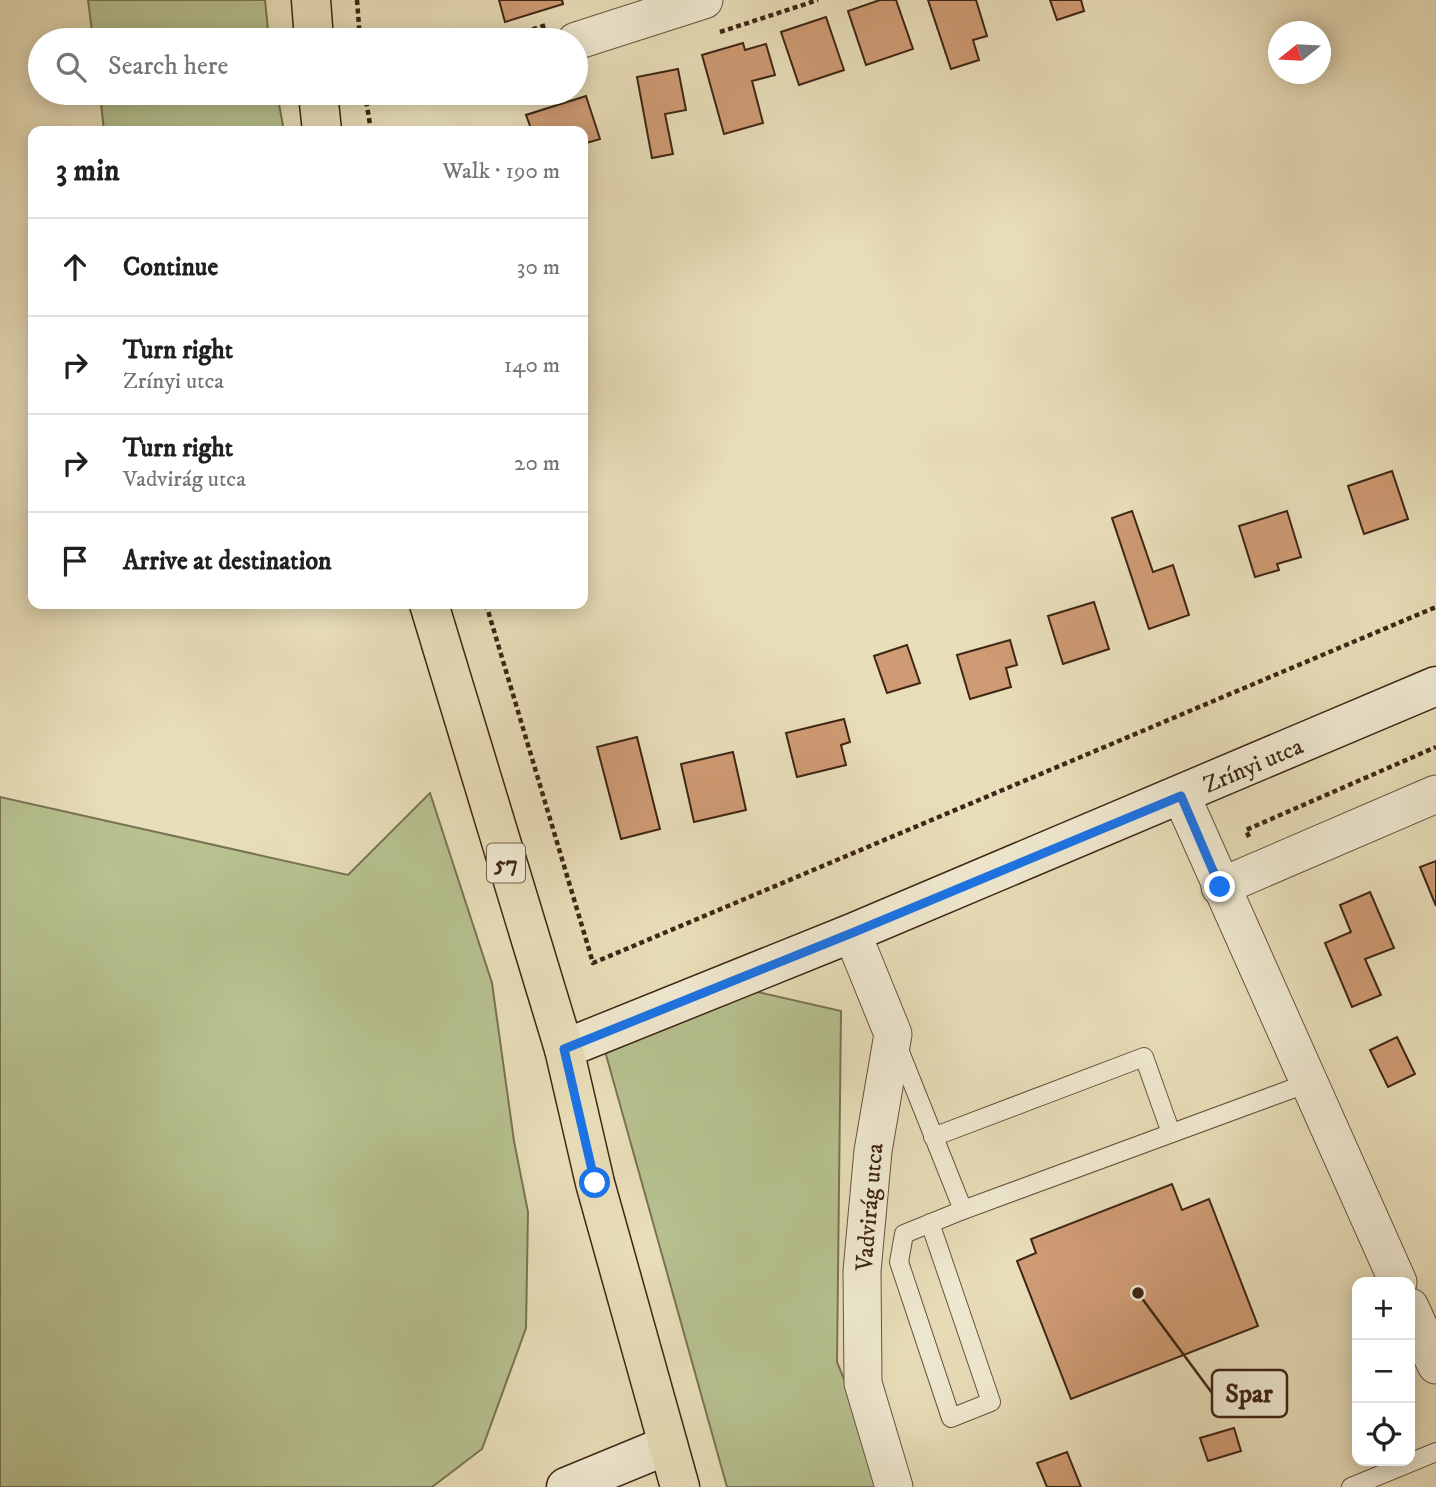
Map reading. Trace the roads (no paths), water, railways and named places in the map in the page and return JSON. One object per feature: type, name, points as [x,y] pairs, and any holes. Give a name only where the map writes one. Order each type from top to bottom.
[{"type":"main road","points":[[311,0],[313,28]]},
{"type":"main road","points":[[319,105],[321,126]]},
{"type":"main road","name":"57","points":[[430,609],[564,1049],[595,1183],[680,1487]]},
{"type":"main road","name":"Zrínyi utca","points":[[564,1049],[852,933],[1436,686]]},
{"type":"main road","points":[[566,1487],[668,1445]]},
{"type":"street","points":[[588,37],[704,0]]},
{"type":"street","points":[[1220,887],[1436,794]]},
{"type":"street","points":[[1181,796],[1396,1277]]},
{"type":"street","points":[[852,933],[893,1034]]},
{"type":"street","name":"Vadvirág utca","points":[[893,1034],[873,1151],[862,1271],[863,1383],[894,1487]]},
{"type":"street","points":[[1415,1318],[1436,1365]]},
{"type":"lane","points":[[893,1034],[963,1210]]},
{"type":"lane","points":[[933,1137],[1144,1057],[1171,1133]]},
{"type":"lane","points":[[930,1223],[990,1402],[951,1418],[898,1262],[904,1234],[930,1223],[963,1210],[1308,1083]]},
{"type":"lane","points":[[1351,1487],[1436,1452]]},
{"type":"place","name":"Spar","points":[[1138,1293]]}]
